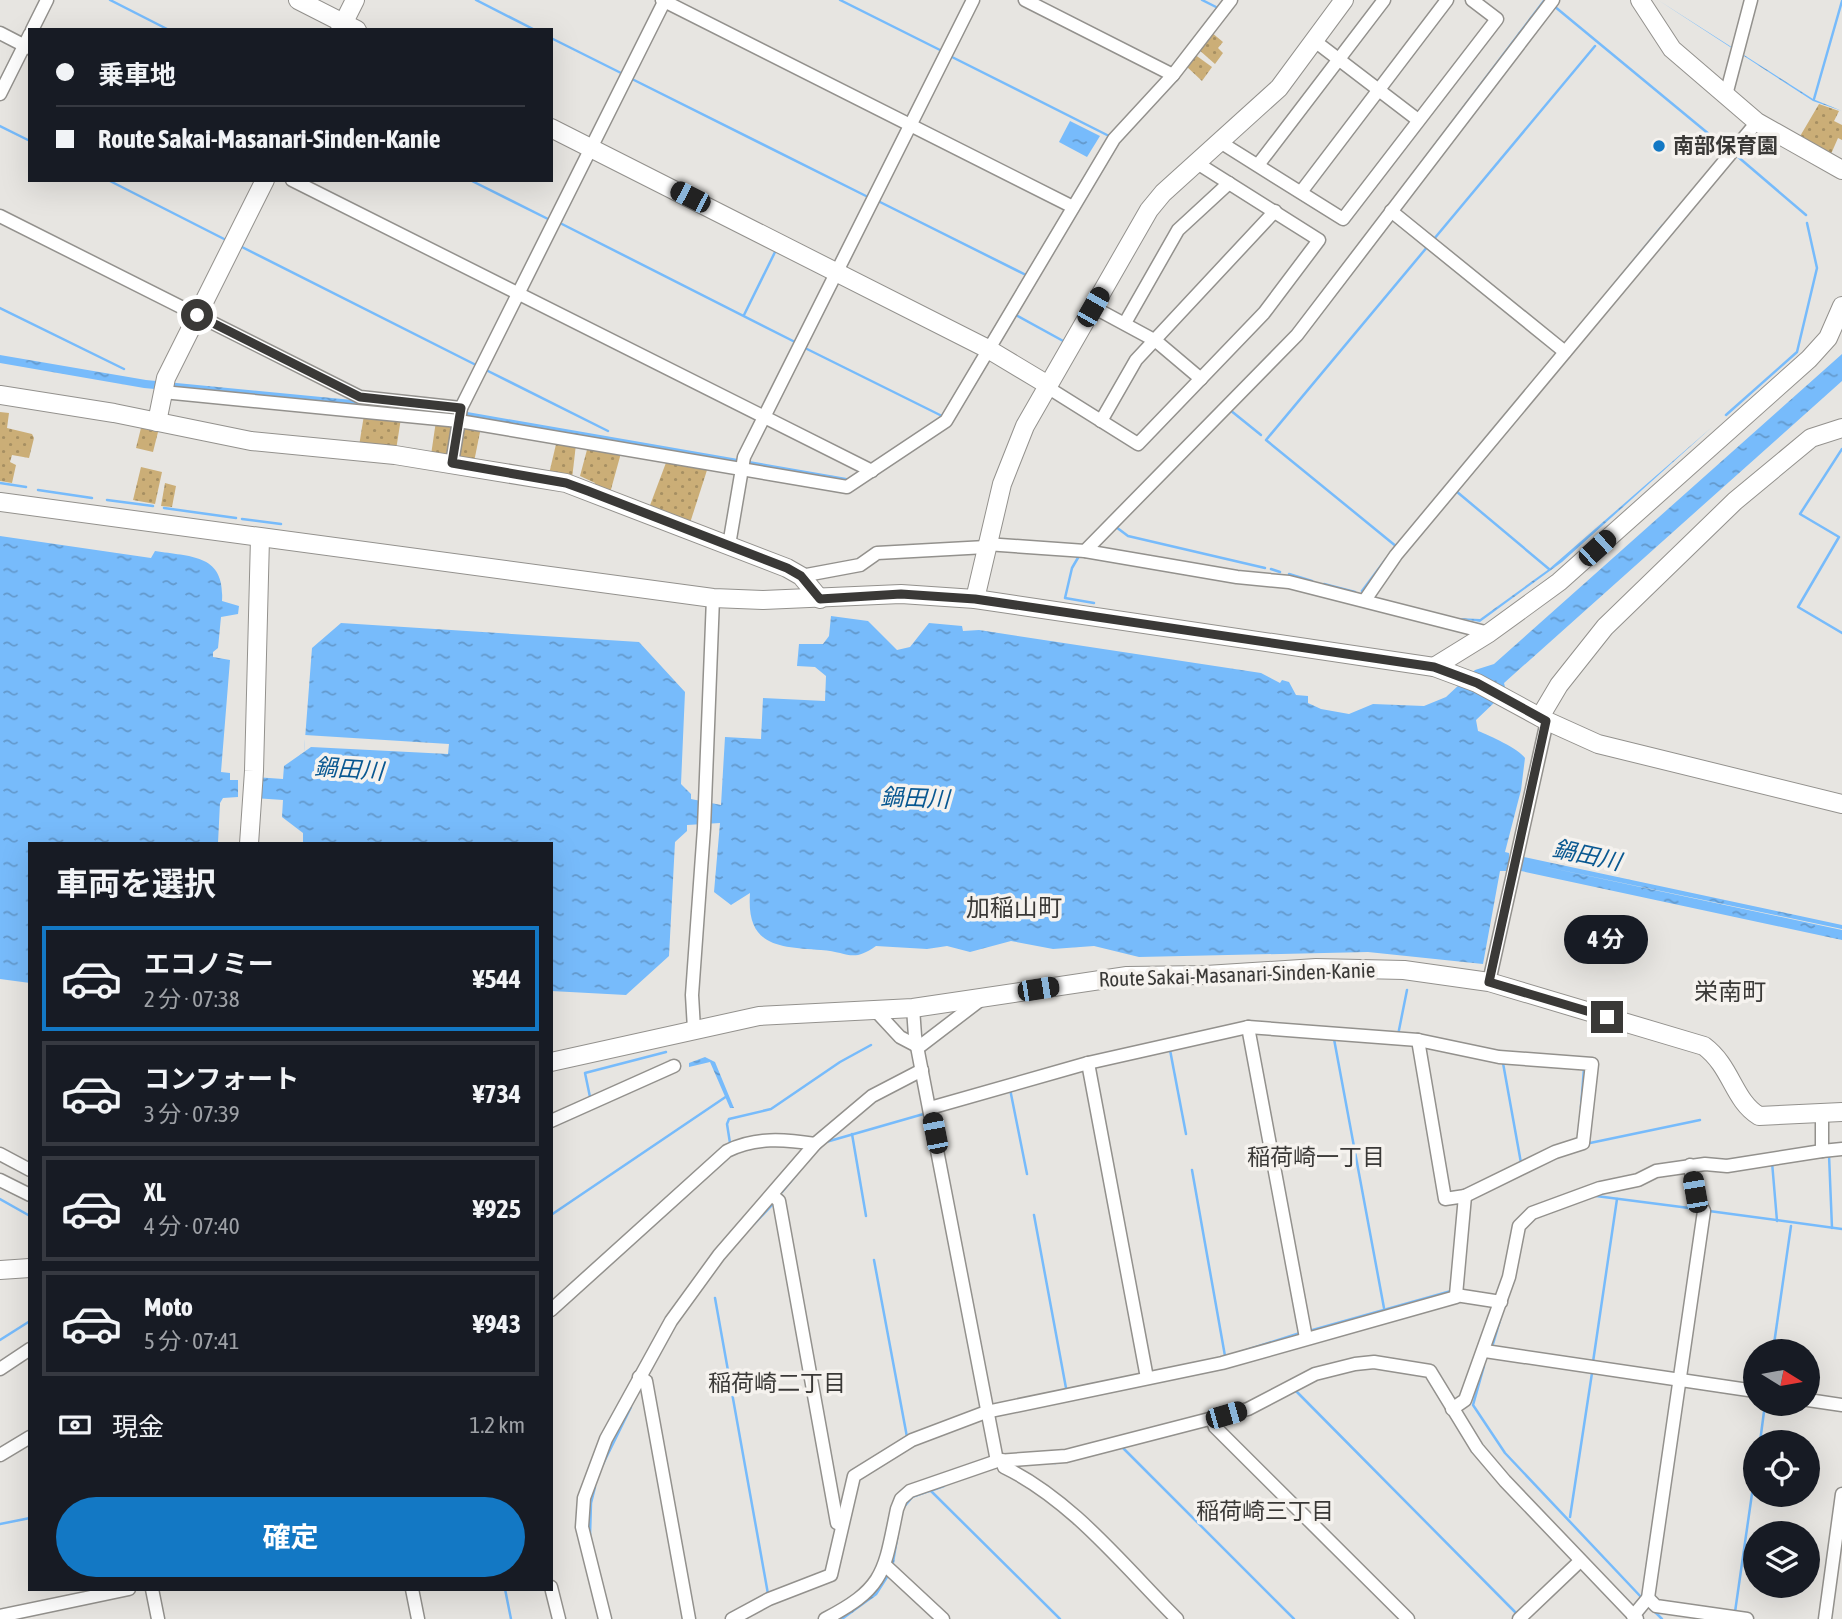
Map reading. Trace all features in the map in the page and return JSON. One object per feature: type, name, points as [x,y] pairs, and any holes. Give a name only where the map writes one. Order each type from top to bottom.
[{"type":"street","points":[[34,28],[47,0]]},
{"type":"street","points":[[298,0],[347,28],[355,0]]},
{"type":"street","points":[[729,545],[743,464],[764,417],[973,0]]},
{"type":"street","points":[[1025,0],[1173,75]]},
{"type":"street","points":[[0,216],[360,397],[743,464],[847,487],[946,421],[987,348],[1114,139],[1173,75],[1231,0]]},
{"type":"street","points":[[975,599],[986,545],[1013,454],[1048,386],[1149,210],[1279,89],[1344,0]]},
{"type":"street","points":[[1258,165],[1384,0]]},
{"type":"street","points":[[1301,192],[1447,0]]},
{"type":"street","points":[[1220,142],[1343,219],[1497,19],[1472,0]]},
{"type":"street","points":[[1086,551],[1297,335],[1553,0]]},
{"type":"street","points":[[1640,0],[1672,49],[1757,122],[1842,170]]},
{"type":"street","points":[[1726,95],[1751,0]]},
{"type":"street","points":[[452,463],[459,416],[664,1],[1073,207]]},
{"type":"street","points":[[0,33],[28,39]]},
{"type":"street","points":[[0,94],[28,41]]},
{"type":"street","points":[[1316,41],[1418,120]]},
{"type":"street","points":[[1365,600],[1396,555],[1757,122]]},
{"type":"street","points":[[553,129],[987,348],[1138,444],[1264,313],[1319,240],[1197,163]]},
{"type":"street","points":[[157,422],[164,387],[264,182]]},
{"type":"street","points":[[296,182],[872,471]]},
{"type":"street","points":[[1125,323],[1178,230],[1229,183]]},
{"type":"street","points":[[1391,211],[1565,352]]},
{"type":"street","points":[[1101,421],[1136,360],[1275,212]]},
{"type":"street","points":[[1434,667],[1489,633],[1559,582],[1809,359],[1828,338],[1842,306]]},
{"type":"street","points":[[1093,307],[1156,341],[1200,379]]},
{"type":"street","points":[[164,387],[459,416]]},
{"type":"street","points":[[0,395],[251,441],[452,463],[566,483],[729,545],[801,576],[820,599]]},
{"type":"street","points":[[1489,982],[1543,719],[1559,685],[1605,627],[1735,501],[1797,448],[1827,431],[1842,428]]},
{"type":"street","points":[[0,502],[713,598],[820,599],[901,594],[975,599],[1434,667],[1458,675],[1598,744],[1842,804]]},
{"type":"street","points":[[248,842],[254,771],[260,538]]},
{"type":"street","points":[[801,576],[860,565],[877,553],[986,545],[1086,551],[1237,577],[1289,582],[1489,633]]},
{"type":"street","points":[[694,1029],[692,995],[704,828],[713,598]]},
{"type":"street","name":"Route Sakai-Masanari-Sinden-Kanie","points":[[553,1062],[759,1016],[913,1008],[1126,976],[1206,975],[1316,968],[1405,970],[1489,982],[1703,1046],[1719,1057],[1743,1102],[1759,1116],[1842,1112]]},
{"type":"street","points":[[919,1047],[984,998]]},
{"type":"street","points":[[913,1008],[915,1036],[986,1412],[1002,1463],[1035,1482],[1059,1502],[1177,1619]]},
{"type":"street","points":[[875,1010],[901,1037],[919,1047]]},
{"type":"street","points":[[930,1108],[1088,1063],[1248,1027],[1418,1040],[1499,1057],[1592,1064],[1583,1143],[1555,1152],[1465,1196],[1445,1199],[1418,1040]]},
{"type":"street","points":[[1248,1027],[1306,1338]]},
{"type":"street","points":[[1088,1063],[1147,1378]]},
{"type":"street","points":[[553,1120],[674,1066]]},
{"type":"street","points":[[605,1619],[582,1527],[584,1498],[606,1439],[671,1321],[719,1255],[815,1144],[872,1096],[922,1070]]},
{"type":"street","points":[[1822,1114],[1822,1151]]},
{"type":"street","points":[[553,1308],[727,1151],[743,1143],[772,1140],[815,1144]]},
{"type":"street","points":[[1452,1409],[1465,1401],[1501,1302],[1519,1226],[1532,1213],[1600,1188],[1638,1180],[1649,1173],[1690,1166],[1727,1166],[1842,1149]]},
{"type":"street","points":[[0,1154],[28,1169]]},
{"type":"street","points":[[825,1619],[846,1616],[889,1568],[897,1509],[905,1495],[1002,1463],[1066,1456],[1248,1409],[1315,1374],[1355,1364],[1374,1363],[1430,1371],[1477,1448],[1579,1562],[1635,1617],[1648,1598],[1704,1211],[1695,1192],[1690,1166]]},
{"type":"street","points":[[0,1180],[28,1194]]},
{"type":"street","points":[[772,1195],[779,1201],[837,1523],[842,1524]]},
{"type":"street","points":[[1456,1295],[1465,1196]]},
{"type":"street","points":[[0,1270],[28,1268]]},
{"type":"street","points":[[732,1619],[769,1599],[831,1575],[854,1476],[912,1440],[986,1412],[1222,1363],[1456,1295],[1501,1302]]},
{"type":"street","points":[[0,1369],[28,1350]]},
{"type":"street","points":[[1485,1351],[1743,1389]]},
{"type":"street","points":[[639,1377],[646,1381],[689,1619]]},
{"type":"street","points":[[1820,1402],[1842,1405]]},
{"type":"street","points":[[1212,1419],[1215,1427],[1408,1619]]},
{"type":"street","points":[[0,1455],[28,1438]]},
{"type":"street","points":[[1825,1619],[1842,1494]]},
{"type":"street","points":[[1520,1619],[1579,1562]]},
{"type":"street","points":[[889,1568],[943,1619]]},
{"type":"street","points":[[0,1616],[119,1591]]},
{"type":"street","points":[[152,1591],[158,1619]]},
{"type":"street","points":[[412,1591],[418,1619]]},
{"type":"street","points":[[552,1591],[559,1619]]},
{"type":"street","points":[[1648,1598],[1656,1606],[1747,1619]]},
{"type":"shaded area","points":[[1211,32],[1223,42],[1218,48],[1223,53],[1215,64],[1198,49]]},
{"type":"shaded area","points":[[1194,54],[1212,67],[1202,81],[1185,65]]},
{"type":"shaded area","points":[[1819,104],[1839,111],[1834,121],[1842,125],[1842,140],[1838,138],[1831,154],[1799,138]]},
{"type":"shaded area","points":[[0,412],[9,413],[7,428],[32,434],[34,438],[29,458],[12,455],[10,462],[16,465],[12,483],[0,481]]},
{"type":"shaded area","points":[[364,415],[401,418],[396,450],[359,446]]},
{"type":"shaded area","points":[[436,421],[455,423],[451,455],[431,455]]},
{"type":"shaded area","points":[[462,423],[481,427],[474,462],[458,459]]},
{"type":"shaded area","points":[[141,428],[158,432],[153,452],[136,448]]},
{"type":"shaded area","points":[[557,440],[576,444],[572,479],[549,474]]},
{"type":"shaded area","points":[[588,446],[621,453],[610,493],[594,488],[595,483],[580,476]]},
{"type":"shaded area","points":[[667,460],[708,467],[690,523],[649,508]]},
{"type":"shaded area","points":[[141,467],[162,472],[155,504],[133,500]]},
{"type":"shaded area","points":[[165,483],[176,486],[172,507],[161,506]]},
{"type":"water","points":[[1543,0],[1546,0],[1293,331]]},
{"type":"water","points":[[1658,0],[1813,99],[1842,111],[1813,101]]},
{"type":"water","points":[[1070,121],[1100,136],[1087,157],[1059,142]]},
{"type":"water","name":"鍋田川","points":[[1842,354],[1842,381],[1504,683],[1505,687],[1497,700],[1476,720],[1478,731],[1525,758],[1521,790],[1505,852],[1509,853],[1509,859],[1518,861],[1519,856],[1842,925],[1842,929],[1537,865],[1842,930],[1842,940],[1507,868],[1506,871],[1500,871],[1483,964],[1368,952],[1139,957],[1094,946],[1053,949],[1011,941],[970,952],[947,946],[927,949],[876,946],[861,954],[850,955],[768,941],[754,924],[750,911],[750,893],[731,905],[714,892],[720,823],[687,825],[687,831],[675,842],[669,956],[626,995],[553,991],[553,842],[303,842],[303,833],[282,817],[283,800],[253,798],[255,777],[283,779],[284,766],[304,752],[312,648],[341,623],[639,642],[685,692],[681,784],[691,794],[691,799],[721,805],[725,737],[761,739],[763,698],[825,701],[826,676],[815,667],[797,666],[799,644],[823,644],[829,636],[831,616],[868,621],[897,650],[910,647],[929,623],[962,626],[963,631],[979,630],[1261,673],[1280,683],[1282,680],[1289,682],[1296,695],[1308,696],[1308,703],[1321,709],[1349,714],[1373,704],[1424,706],[1446,697],[1475,670],[1494,664]]},
{"type":"water","points":[[0,355],[146,380],[456,410],[847,478],[846,483],[456,417],[144,388],[0,363]]},
{"type":"water","points":[[1712,427],[1562,562],[1480,622],[1458,618],[1480,619],[1549,569]]},
{"type":"water","points":[[0,536],[151,558],[155,551],[204,561],[218,574],[222,586],[222,601],[239,606],[238,614],[221,617],[218,648],[213,652],[213,657],[230,660],[221,772],[230,773],[230,780],[238,780],[238,797],[223,798],[220,803],[218,842],[28,842],[28,983],[0,979]]},
{"type":"water","points":[[705,1057],[715,1062],[734,1108],[730,1108],[710,1062],[689,1067],[689,1063]]},
{"type":"water","points":[[932,1489],[933,1491],[913,1498],[903,1510],[893,1570],[877,1595],[844,1619],[831,1619],[873,1591],[901,1508],[908,1498]]},
{"type":"pier","points":[[305,735],[449,744],[448,754],[311,747],[304,752]]},
{"type":"waterway","points":[[110,0],[165,28]]},
{"type":"waterway","points":[[476,0],[531,28]]},
{"type":"waterway","points":[[840,0],[942,51]]},
{"type":"waterway","points":[[1202,0],[1218,8]]},
{"type":"waterway","points":[[1814,99],[1842,1]]},
{"type":"waterway","points":[[1554,6],[1727,149]]},
{"type":"waterway","points":[[553,39],[623,74]]},
{"type":"waterway","points":[[1434,239],[1595,46]]},
{"type":"waterway","points":[[952,57],[1111,137]]},
{"type":"waterway","points":[[632,79],[868,197]]},
{"type":"waterway","points":[[0,126],[28,140]]},
{"type":"waterway","points":[[1737,156],[1806,215]]},
{"type":"waterway","points":[[112,182],[228,241]]},
{"type":"waterway","points":[[474,182],[550,220]]},
{"type":"waterway","points":[[878,201],[1028,276]]},
{"type":"waterway","points":[[558,222],[795,342]]},
{"type":"waterway","points":[[1726,415],[1797,352],[1817,268],[1807,223]]},
{"type":"waterway","points":[[1612,287],[1663,225]]},
{"type":"waterway","points":[[240,246],[476,365]]},
{"type":"waterway","points":[[1397,547],[1266,440],[1428,246]]},
{"type":"waterway","points":[[744,315],[777,248]]},
{"type":"waterway","points":[[0,308],[124,369]]},
{"type":"waterway","points":[[1016,315],[1065,342]]},
{"type":"waterway","points":[[805,348],[944,417]]},
{"type":"waterway","points":[[486,370],[608,431]]},
{"type":"waterway","points":[[1230,410],[1261,435]]},
{"type":"waterway","points":[[1842,449],[1800,514],[1839,537],[1798,607],[1842,633]]},
{"type":"waterway","points":[[0,483],[26,487]]},
{"type":"waterway","points":[[38,490],[92,498]]},
{"type":"waterway","points":[[1456,491],[1549,569]]},
{"type":"waterway","points":[[107,500],[153,506]]},
{"type":"waterway","points":[[164,508],[236,518]]},
{"type":"waterway","points":[[242,519],[281,524]]},
{"type":"waterway","points":[[1116,527],[1128,536],[1265,568]]},
{"type":"waterway","points":[[1079,556],[1072,568],[1065,598],[1094,603]]},
{"type":"waterway","points":[[1362,591],[1386,559]]},
{"type":"waterway","points":[[1271,569],[1280,572]]},
{"type":"waterway","points":[[1289,574],[1312,581]]},
{"type":"waterway","points":[[1324,584],[1355,592]]},
{"type":"waterway","points":[[1398,1035],[1407,990]]},
{"type":"waterway","points":[[1334,1039],[1384,1308]]},
{"type":"waterway","points":[[730,1143],[727,1124],[729,1119],[771,1109],[840,1062],[871,1045]]},
{"type":"waterway","points":[[1170,1050],[1186,1134]]},
{"type":"waterway","points":[[590,1097],[585,1073],[666,1052]]},
{"type":"waterway","points":[[1503,1063],[1521,1163]]},
{"type":"waterway","points":[[1581,1107],[1584,1068]]},
{"type":"waterway","points":[[1010,1089],[1027,1174]]},
{"type":"waterway","points":[[553,1214],[727,1096]]},
{"type":"waterway","points":[[826,1142],[927,1113]]},
{"type":"waterway","points":[[1590,1143],[1700,1120]]},
{"type":"waterway","points":[[852,1134],[866,1216]]},
{"type":"waterway","points":[[1829,1155],[1832,1228]]},
{"type":"waterway","points":[[1772,1162],[1777,1221]]},
{"type":"waterway","points":[[1192,1170],[1225,1356]]},
{"type":"waterway","points":[[782,1192],[796,1175]]},
{"type":"waterway","points":[[1596,1196],[1697,1209]]},
{"type":"waterway","points":[[0,1199],[28,1215]]},
{"type":"waterway","points":[[1593,1362],[1617,1199]]},
{"type":"waterway","points":[[754,1224],[773,1204]]},
{"type":"waterway","points":[[1709,1211],[1842,1229]]},
{"type":"waterway","points":[[1034,1215],[1066,1388]]},
{"type":"waterway","points":[[1775,1339],[1791,1226]]},
{"type":"waterway","points":[[874,1260],[907,1437]]},
{"type":"waterway","points":[[1309,1331],[1451,1291]]},
{"type":"waterway","points":[[715,1298],[768,1594]]},
{"type":"waterway","points":[[1493,1344],[1500,1320]]},
{"type":"waterway","points":[[0,1340],[28,1322]]},
{"type":"waterway","points":[[1237,1353],[1300,1333]]},
{"type":"waterway","points":[[1484,1366],[1473,1405],[1505,1453],[1642,1598]]},
{"type":"waterway","points":[[1570,1517],[1592,1373]]},
{"type":"waterway","points":[[1026,1398],[1122,1378]]},
{"type":"waterway","points":[[1294,1389],[1518,1615]]},
{"type":"waterway","points":[[603,1464],[631,1407]]},
{"type":"waterway","points":[[1762,1430],[1763,1416]]},
{"type":"waterway","points":[[1055,1463],[1174,1434]]},
{"type":"waterway","points":[[1123,1448],[1294,1619]]},
{"type":"waterway","points":[[930,1491],[944,1486]]},
{"type":"waterway","points":[[590,1535],[591,1503],[595,1487]]},
{"type":"waterway","points":[[931,1491],[1060,1619]]},
{"type":"waterway","points":[[1735,1612],[1750,1507]]},
{"type":"waterway","points":[[0,1524],[28,1518]]},
{"type":"waterway","points":[[505,1591],[511,1619]]},
{"type":"waterway","points":[[1654,1611],[1662,1619]]},
{"type":"place","name":"南部保育園","points":[[1659,146]]},
{"type":"district","name":"加稲山町","points":[[1014,908]]},
{"type":"district","name":"栄南町","points":[[1730,992]]},
{"type":"district","name":"稲荷崎一丁目","points":[[1316,1157]]},
{"type":"district","name":"稲荷崎二丁目","points":[[777,1383]]},
{"type":"district","name":"稲荷崎三丁目","points":[[1265,1511]]},
{"type":"route","points":[[197,315],[360,397],[461,408],[452,463],[566,483],[588,491],[787,568],[801,576],[820,599],[901,594],[975,599],[1434,667],[1477,683],[1546,721],[1489,982],[1607,1017]]}]
